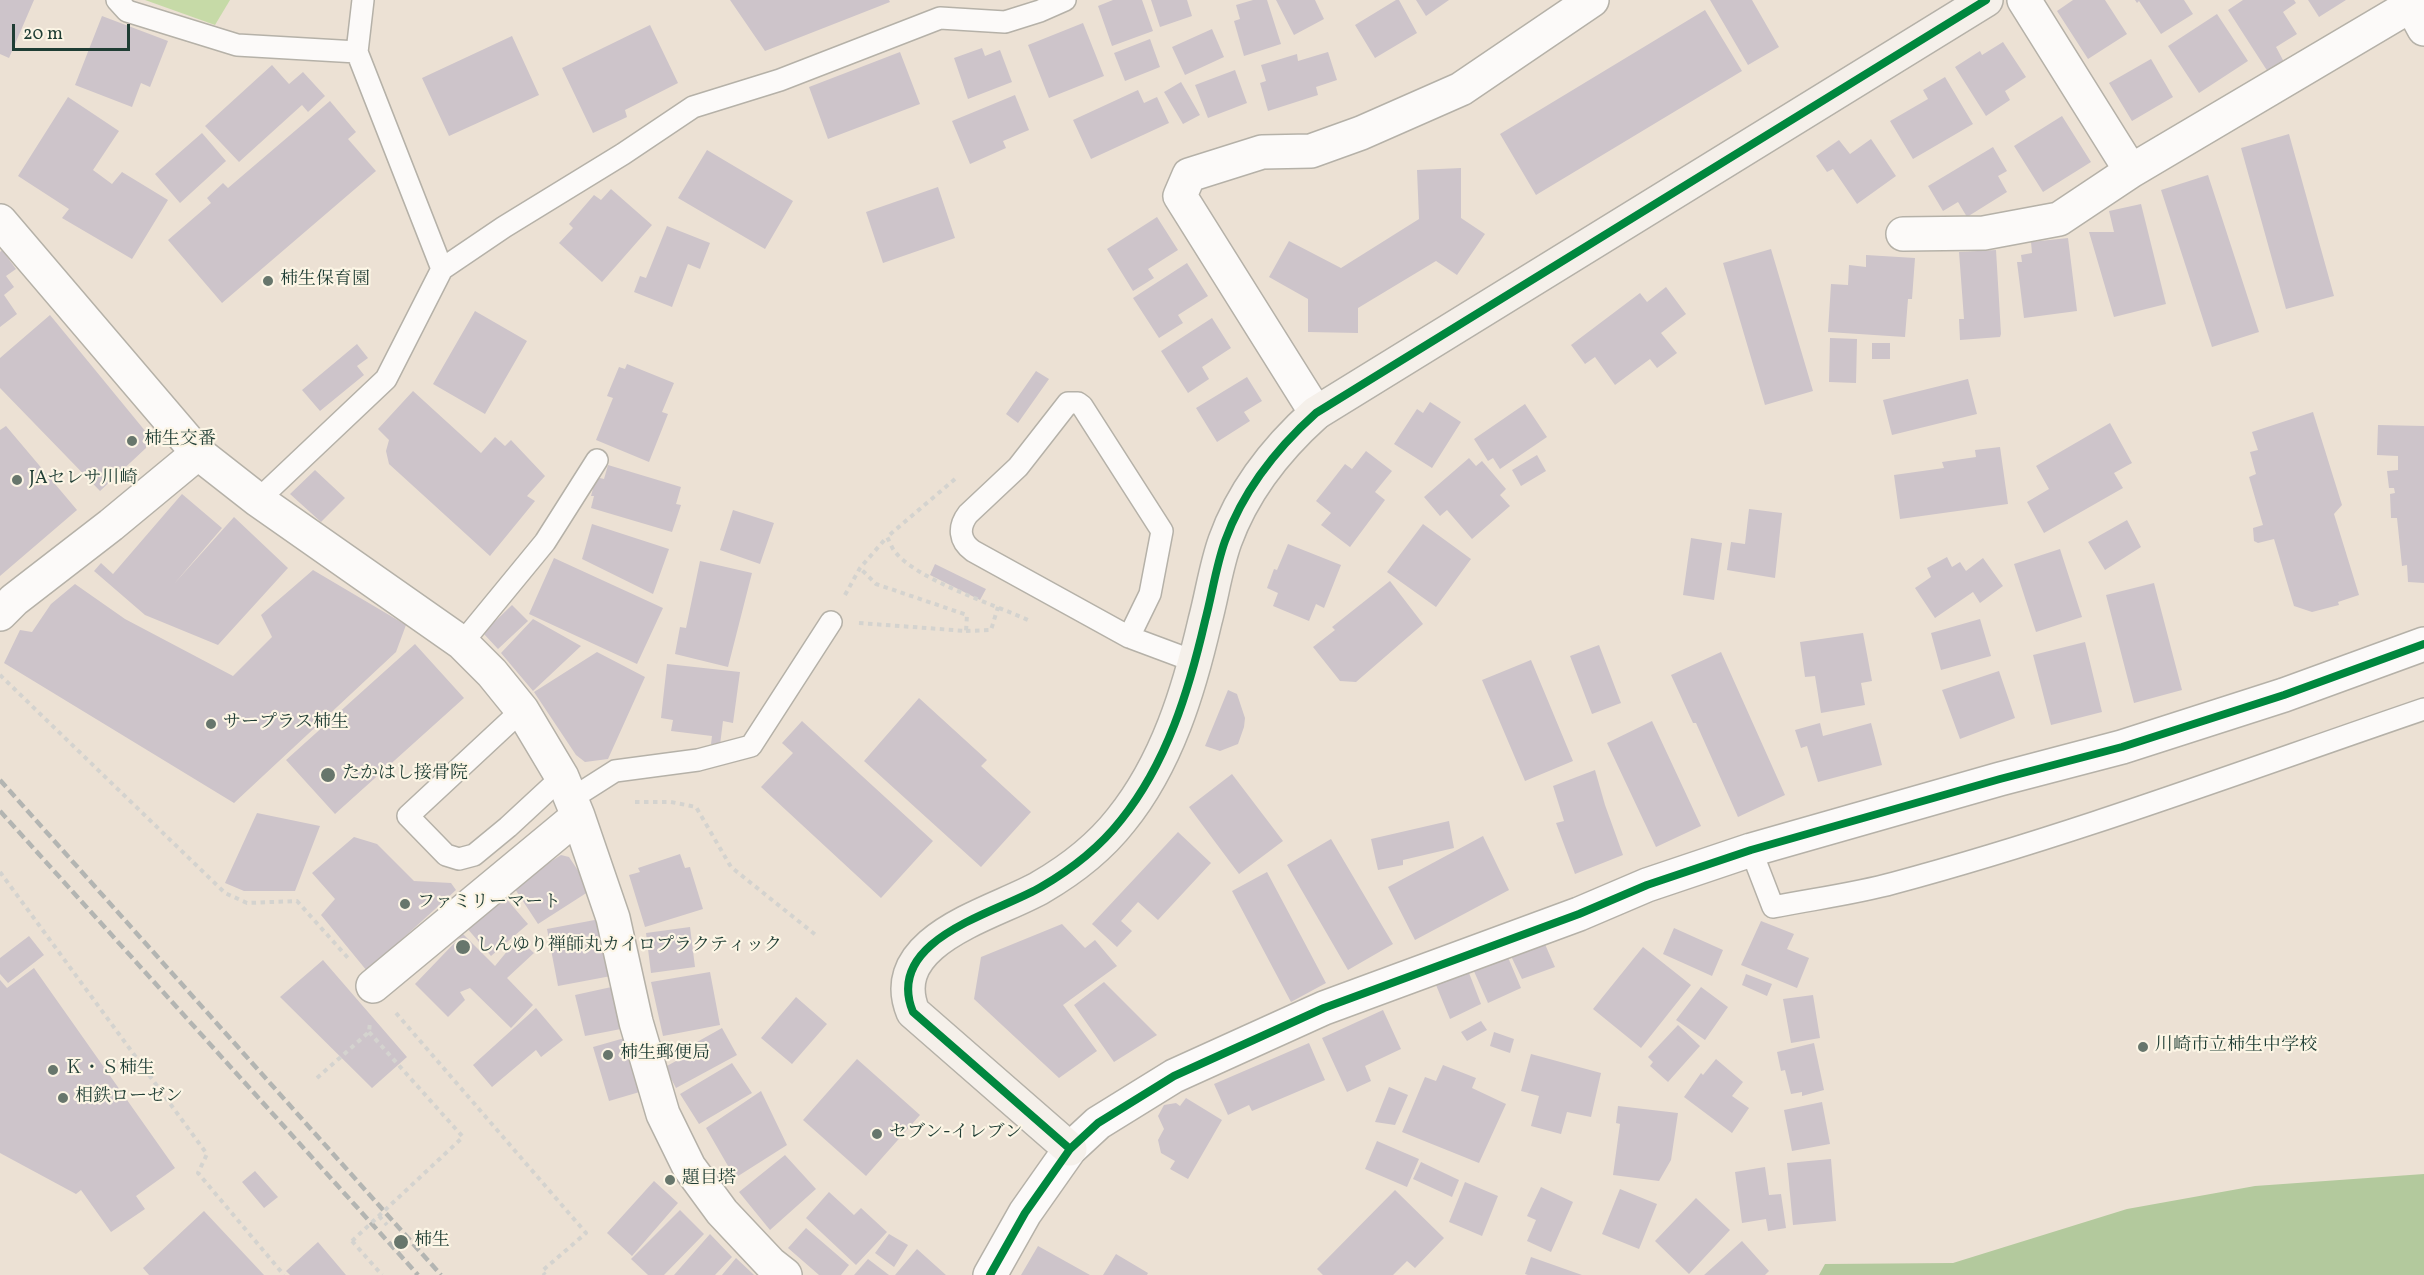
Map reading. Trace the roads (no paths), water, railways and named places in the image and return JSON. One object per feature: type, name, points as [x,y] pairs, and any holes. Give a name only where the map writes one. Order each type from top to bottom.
[{"type":"street","points":[[1316,413],[1180,196],[1189,175],[1262,152],[1311,151],[1361,133],[1461,89],[1592,0]]},
{"type":"street","points":[[1070,1149],[913,1012],[909,1002],[910,978],[915,964],[940,937],[1040,887],[1086,857],[1121,820],[1150,777],[1185,698],[1196,662],[1224,542],[1236,514],[1245,496],[1290,437],[1316,413],[1986,0]]},
{"type":"street","points":[[2024,0],[2131,171]]},
{"type":"street","points":[[1903,234],[1984,233],[2059,219],[2131,171],[2418,12]]},
{"type":"street","points":[[0,221],[198,453],[258,500],[462,643],[492,673],[522,710],[570,797],[613,918],[636,1022],[663,1114],[690,1167],[722,1212],[771,1264],[785,1275]]},
{"type":"street","points":[[0,614],[14,600],[111,525],[198,453]]},
{"type":"street","points":[[990,1275],[1025,1214],[1070,1149],[1098,1123],[1174,1076],[1324,1008],[1579,914],[1647,885],[1751,850],[2000,779],[2122,747],[2284,695],[2424,644]]},
{"type":"street","points":[[373,986],[570,797]]},
{"type":"lane","points":[[117,0],[127,11],[237,45],[357,52]]},
{"type":"lane","points":[[363,0],[357,52],[442,269]]},
{"type":"lane","points":[[258,500],[386,379],[442,269],[693,107],[780,80],[940,18],[1005,22],[1065,0]]},
{"type":"lane","points":[[1129,638],[1150,594],[1162,531],[1082,406],[1071,402],[1018,467],[961,522],[961,538],[973,551],[1129,638],[1196,662]]},
{"type":"lane","points":[[462,643],[546,542],[597,460]]},
{"type":"lane","points":[[522,710],[408,816],[446,855],[459,859],[474,855],[508,827],[570,797],[615,771],[698,760],[751,746],[831,621]]},
{"type":"lane","points":[[1751,850],[1773,907],[1892,884],[2055,835],[2228,778],[2424,709]]},
{"type":"railway","points":[[0,780],[441,1275]]},
{"type":"railway","points":[[0,811],[418,1275]]},
{"type":"place","name":"柿生保育園","points":[[268,281]]},
{"type":"place","name":"柿生交番","points":[[132,441]]},
{"type":"place","name":"JAセレサ川崎","points":[[17,480]]},
{"type":"place","name":"サープラス柿生","points":[[211,724]]},
{"type":"place","name":"たかはし接骨院","points":[[328,775]]},
{"type":"place","name":"ファミリーマート","points":[[405,904]]},
{"type":"place","name":"しんゆり禅師丸カイロプラクティック","points":[[463,947]]},
{"type":"place","name":"川崎市立柿生中学校","points":[[2143,1047]]},
{"type":"place","name":"柿生郵便局","points":[[608,1055]]},
{"type":"place","name":"Ｋ・Ｓ柿生","points":[[53,1070]]},
{"type":"place","name":"相鉄ローゼン","points":[[63,1098]]},
{"type":"place","name":"セブン-イレブン","points":[[877,1134]]},
{"type":"place","name":"題目塔","points":[[670,1180]]},
{"type":"place","name":"柿生","points":[[401,1242]]}]
